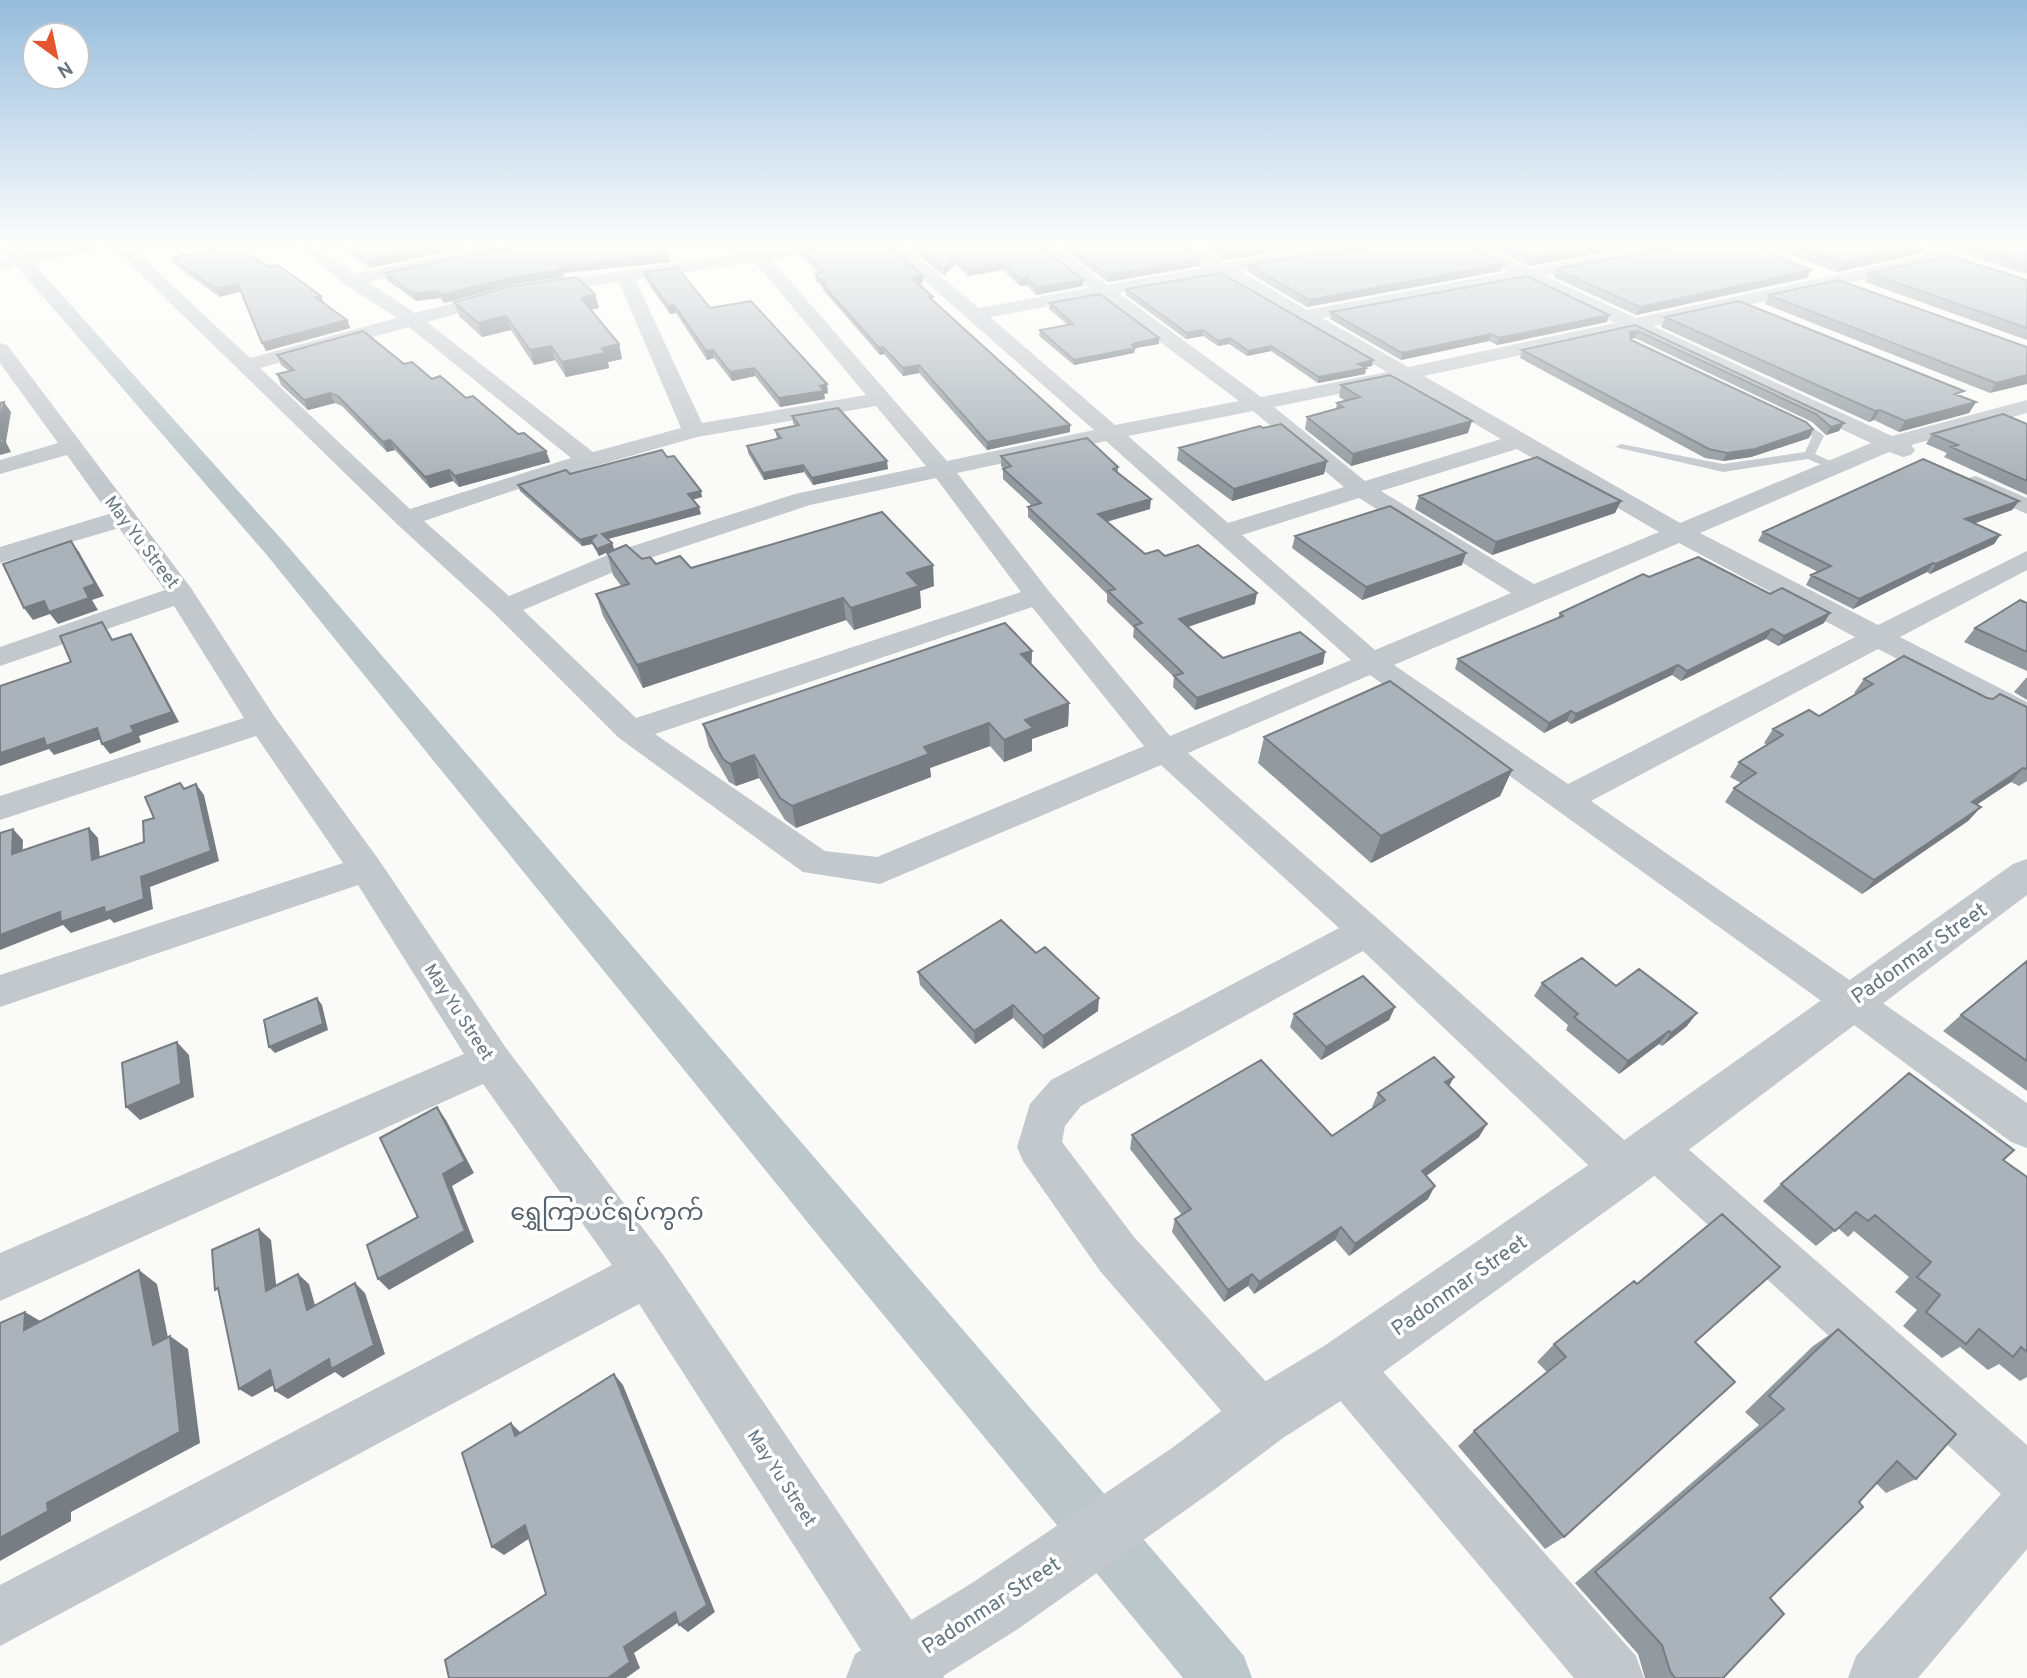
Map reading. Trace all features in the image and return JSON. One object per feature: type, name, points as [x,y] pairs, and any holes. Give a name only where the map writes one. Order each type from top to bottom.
[{"type":"street","points":[[201,323],[406,519],[505,608],[630,731],[816,863],[880,871],[1889,444],[2017,408]]},
{"type":"street","points":[[245,366],[396,323]]},
{"type":"street","points":[[416,323],[589,461]]},
{"type":"street","points":[[646,323],[694,430]]},
{"type":"street","points":[[815,323],[943,471],[1038,596],[1163,749],[1367,932],[2027,1481]]},
{"type":"street","points":[[986,323],[1373,664],[1852,1001],[2027,1128]]},
{"type":"street","points":[[1148,323],[1257,404],[1361,489],[1535,596]]},
{"type":"street","points":[[1315,323],[1680,533],[2027,715]]},
{"type":"street","points":[[505,608],[626,557],[804,499],[1641,323]]},
{"type":"street","points":[[1638,324],[1927,461]]},
{"type":"street","name":"May Yu Street","points":[[10,374],[71,447],[181,594],[263,723],[366,869],[491,1062],[647,1273],[899,1673]]},
{"type":"street","points":[[406,519],[694,430],[878,398]]},
{"type":"street","points":[[1980,401],[2017,408]]},
{"type":"street","points":[[1221,533],[1518,442]]},
{"type":"street","points":[[0,467],[71,447]]},
{"type":"street","points":[[1952,472],[2027,506]]},
{"type":"street","points":[[0,555],[124,518]]},
{"type":"street","points":[[1564,800],[2027,559]]},
{"type":"street","points":[[0,657],[181,594]]},
{"type":"street","points":[[630,731],[1038,596]]},
{"type":"street","points":[[0,808],[263,723]]},
{"type":"street","points":[[0,991],[366,869]]},
{"type":"street","name":"Padonmar Street","points":[[899,1673],[1193,1469],[1262,1417],[1343,1366],[1639,1158],[1852,1001],[2021,887]]},
{"type":"street","points":[[1262,1417],[1117,1254],[1039,1147],[1045,1118],[1066,1093],[1367,932]]},
{"type":"street","points":[[0,1276],[491,1062]]},
{"type":"street","points":[[0,1617],[647,1273]]},
{"type":"street","points":[[1343,1366],[1615,1678]]},
{"type":"street","points":[[1878,1678],[2027,1506]]},
{"type":"lane","points":[[1783,414],[1818,436],[1809,455]]},
{"type":"lane","points":[[1620,447],[1723,468],[1809,455],[1835,467]]},
{"type":"building","points":[[254,323],[335,323],[262,343]]},
{"type":"building","points":[[511,323],[602,323],[619,344],[602,348],[605,353],[562,362],[551,346],[530,350]]},
{"type":"building","points":[[687,323],[771,323],[827,384],[820,386],[824,391],[779,398],[754,368],[730,372],[713,350],[706,351]]},
{"type":"building","points":[[857,323],[958,323],[1070,425],[987,442],[919,365],[903,368],[883,347],[879,348]]},
{"type":"building","points":[[1139,323],[1159,338],[1132,345],[1135,348],[1074,360],[1040,330],[1073,324]]},
{"type":"building","points":[[1174,323],[1309,323],[1373,360],[1358,364],[1366,368],[1319,377],[1271,346],[1248,351],[1230,338],[1218,341],[1203,330],[1187,333]]},
{"type":"building","points":[[1351,323],[1569,323],[1499,338],[1491,334],[1402,353]]},
{"type":"building","points":[[1679,323],[1795,323],[1964,391],[1955,394],[1976,402],[1905,421],[1880,410],[1875,411]]},
{"type":"building","points":[[1842,323],[1960,323],[2027,347],[2027,375],[1996,383]]},
{"type":"building","points":[[2014,323],[2027,323],[2027,328]]},
{"type":"building","points":[[1635,325],[1844,423],[1831,427],[1816,414],[1638,331],[1630,332],[1631,340],[1806,422],[1813,429],[1755,449],[1727,453],[1709,449],[1522,350]]},
{"type":"building","points":[[363,331],[404,364],[412,362],[432,379],[440,376],[466,398],[473,396],[518,434],[524,433],[546,451],[455,476],[449,470],[425,477],[390,440],[383,442],[338,396],[330,393],[304,400],[277,374],[294,370],[277,355]]},
{"type":"building","points":[[1390,375],[1472,421],[1353,454],[1307,417],[1343,407],[1337,403],[1360,397],[1341,385]]},
{"type":"building","points":[[4,402],[0,425],[0,403]]},
{"type":"building","points":[[838,408],[887,461],[812,478],[803,465],[763,473],[747,446],[781,438],[775,430],[799,425],[792,416]]},
{"type":"building","points":[[2003,414],[2027,424],[2027,481],[1951,447],[1958,445],[1932,434]]},
{"type":"building","points":[[1281,424],[1327,461],[1234,489],[1179,448],[1260,426],[1263,428]]},
{"type":"building","points":[[1087,438],[1118,467],[1113,469],[1151,499],[1098,514],[1145,554],[1158,550],[1165,556],[1198,545],[1257,593],[1179,619],[1223,658],[1300,632],[1325,652],[1197,698],[1174,676],[1183,673],[1134,626],[1142,623],[1108,591],[1115,589],[1028,507],[1041,503],[1003,469],[1011,466],[1001,456]]},
{"type":"building","points":[[662,450],[667,457],[674,456],[701,491],[688,494],[699,507],[602,534],[612,543],[597,549],[591,540],[597,535],[580,540],[518,485],[566,470],[570,474]]},
{"type":"building","points":[[1537,457],[1621,501],[1496,542],[1419,496]]},
{"type":"building","points":[[1923,459],[2019,501],[1965,519],[2000,535],[1933,563],[1859,599],[1811,575],[1831,566],[1763,532]]},
{"type":"building","points":[[1390,506],[1466,553],[1366,587],[1295,536]]},
{"type":"building","points":[[882,512],[933,565],[907,573],[919,586],[851,608],[843,598],[637,665],[596,594],[629,584],[607,553],[626,545],[642,559],[650,557],[656,564],[680,556],[691,568]]},
{"type":"building","points":[[71,541],[95,584],[84,588],[89,598],[49,612],[44,601],[24,608],[3,564]]},
{"type":"building","points":[[1698,557],[1770,594],[1782,588],[1830,613],[1784,636],[1772,629],[1687,671],[1678,665],[1576,714],[1571,711],[1549,723],[1458,659],[1563,616],[1560,613],[1643,574],[1649,577]]},
{"type":"building","points":[[2020,600],[2027,603],[2027,652],[1975,628]]},
{"type":"building","points":[[102,622],[112,640],[131,634],[172,712],[131,726],[134,732],[102,744],[97,728],[46,746],[44,738],[0,753],[0,686],[71,662],[60,636]]},
{"type":"building","points":[[1005,623],[1032,651],[1021,654],[1069,703],[1025,720],[1033,728],[1004,740],[989,723],[924,747],[929,754],[792,806],[780,798],[754,755],[730,764],[723,759],[703,724]]},
{"type":"building","points":[[1904,656],[1987,698],[1993,699],[2000,694],[2027,707],[2027,769],[2023,768],[1972,802],[1981,807],[1874,880],[1734,788],[1756,773],[1739,762],[1783,735],[1773,729],[1809,710],[1819,716],[1873,684],[1864,679]]},
{"type":"building","points":[[1390,681],[1512,770],[1381,836],[1264,737]]},
{"type":"building","points":[[180,783],[184,789],[196,784],[211,851],[141,877],[144,899],[105,913],[104,907],[61,922],[60,912],[0,935],[0,833],[13,829],[12,854],[89,828],[92,860],[144,842],[143,821],[154,818],[145,797]]},
{"type":"building","points":[[1001,920],[1036,953],[1045,947],[1099,998],[1043,1036],[1013,1005],[974,1031],[918,972]]},
{"type":"building","points":[[1582,958],[1616,986],[1639,969],[1697,1013],[1628,1061],[1574,1017],[1578,1014],[1542,983]]},
{"type":"building","points":[[2027,961],[2027,1061],[1961,1015]]},
{"type":"building","points":[[1363,976],[1395,1007],[1326,1047],[1294,1014]]},
{"type":"building","points":[[317,998],[323,1024],[269,1047],[264,1020]]},
{"type":"building","points":[[177,1042],[181,1084],[126,1107],[122,1063]]},
{"type":"building","points":[[1434,1057],[1454,1077],[1445,1082],[1487,1124],[1422,1171],[1435,1186],[1355,1244],[1341,1227],[1259,1282],[1252,1274],[1228,1290],[1175,1219],[1191,1209],[1132,1135],[1261,1060],[1332,1136],[1385,1100],[1378,1093]]},
{"type":"building","points":[[1909,1073],[2014,1150],[2003,1160],[2027,1177],[2027,1352],[2021,1347],[2013,1357],[1979,1329],[1966,1344],[1926,1312],[1940,1295],[1917,1277],[1931,1262],[1875,1215],[1868,1221],[1856,1212],[1835,1231],[1781,1184]]},
{"type":"building","points":[[437,1107],[465,1161],[443,1174],[465,1231],[378,1279],[367,1245],[418,1217],[380,1138]]},
{"type":"building","points":[[1722,1214],[1780,1267],[1695,1342],[1735,1382],[1564,1537],[1474,1431],[1566,1357],[1554,1344],[1634,1281],[1637,1284]]},
{"type":"building","points":[[259,1229],[266,1291],[298,1274],[307,1310],[355,1283],[374,1345],[331,1369],[329,1359],[275,1391],[270,1370],[239,1389],[218,1288],[215,1290],[212,1250]]},
{"type":"building","points":[[139,1270],[153,1345],[170,1336],[180,1432],[47,1503],[48,1511],[0,1538],[0,1323],[25,1312],[24,1330]]},
{"type":"building","points":[[1838,1329],[1956,1434],[1916,1479],[1897,1461],[1859,1502],[1863,1507],[1770,1598],[1784,1614],[1723,1678],[1675,1678],[1662,1645],[1595,1572],[1784,1409],[1769,1396]]},
{"type":"building","points":[[614,1374],[707,1605],[679,1625],[675,1612],[624,1647],[630,1662],[608,1678],[449,1678],[445,1660],[546,1594],[525,1525],[492,1547],[462,1453],[511,1423],[515,1436]]},
{"type":"waterway","points":[[77,323],[275,548],[847,1234],[1222,1678]]},
{"type":"district","name":"ရွှေကြာပင်ရပ်ကွက်","points":[[607,1212]]}]
